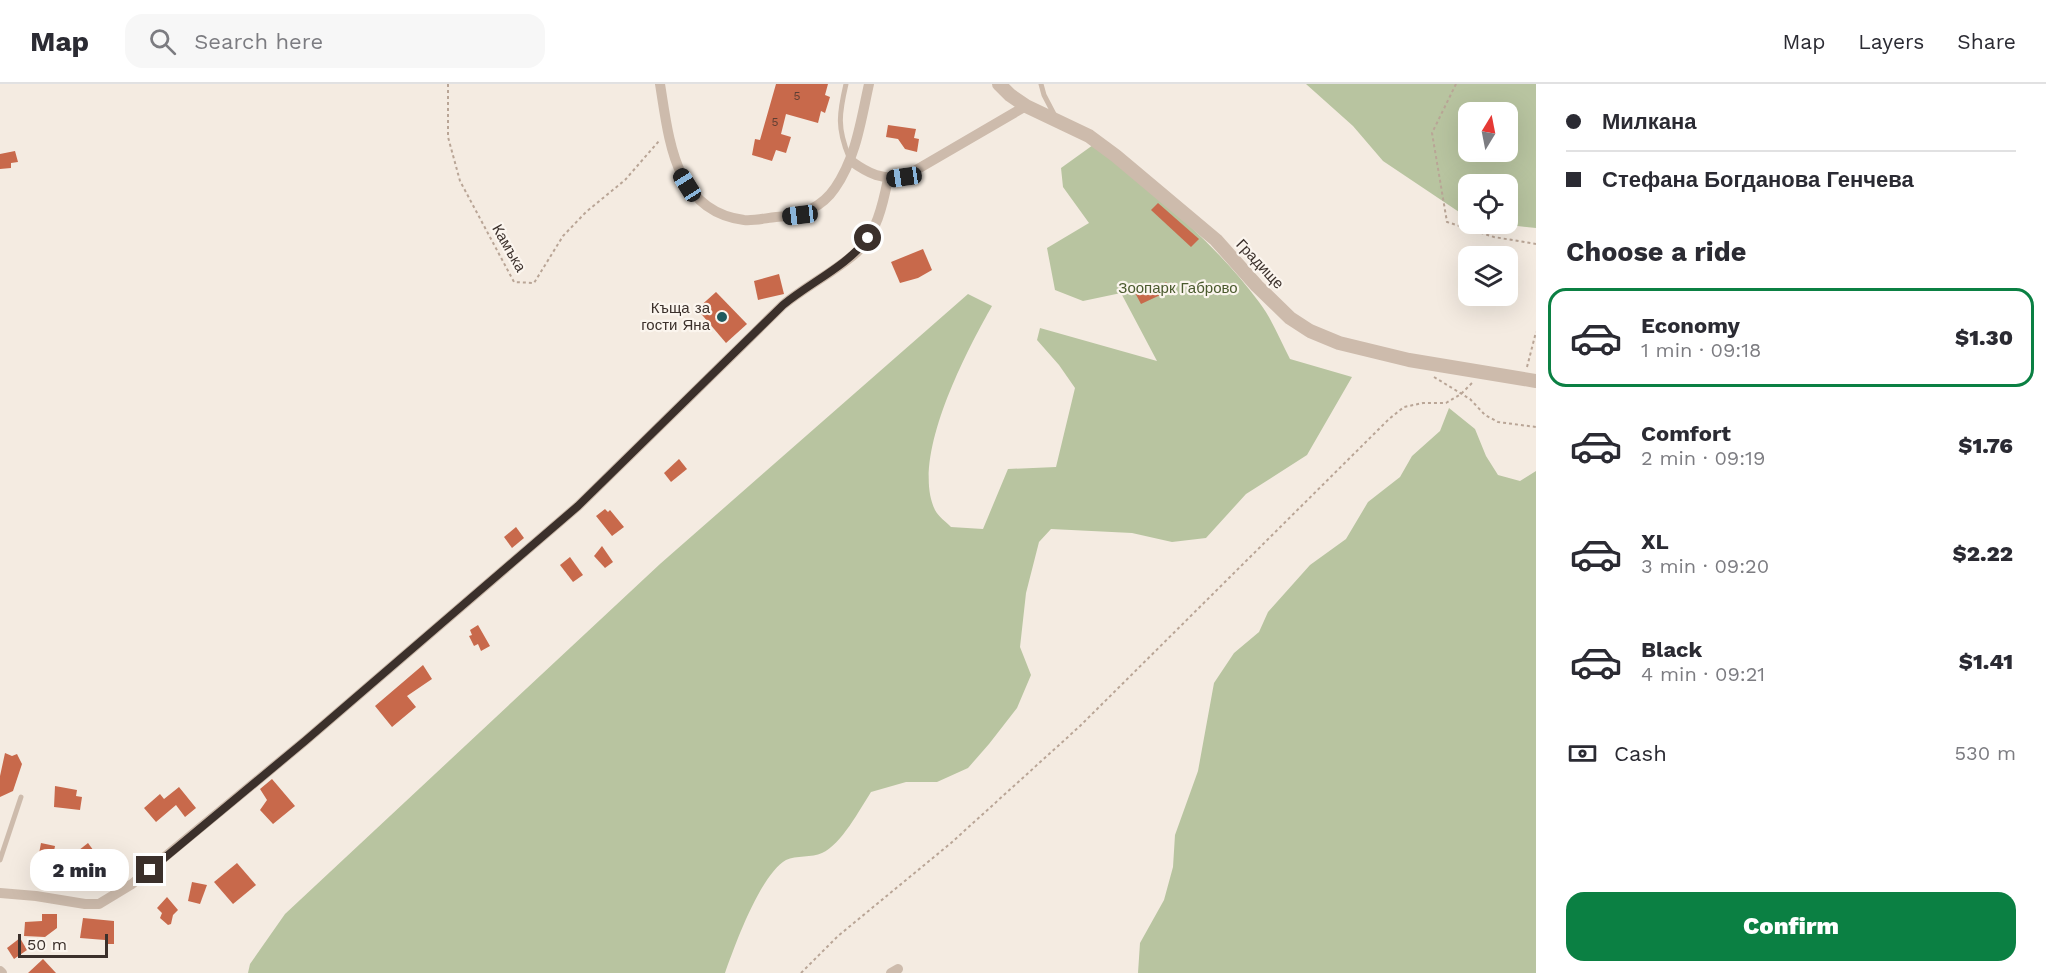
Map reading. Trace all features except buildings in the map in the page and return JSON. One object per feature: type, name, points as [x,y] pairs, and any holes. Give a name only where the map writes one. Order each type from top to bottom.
[{"type":"street","points":[[660,84],[677,169],[699,200],[720,214],[745,220],[800,215],[822,204],[835,189],[851,161],[869,84]]},
{"type":"street","name":"Градище","points":[[999,84],[1026,106],[1089,136],[1185,212],[1216,240],[1257,286],[1290,318],[1310,331],[1339,343],[1378,353],[1530,381]]},
{"type":"street","points":[[851,161],[873,176],[888,179],[904,177],[1026,106]]},
{"type":"street","points":[[0,893],[99,904],[132,884],[305,741],[578,506],[783,305],[807,285],[857,252],[868,238],[878,218],[888,179]]},
{"type":"lane","points":[[846,84],[838,114],[841,139],[851,161]]},
{"type":"lane","points":[[1041,84],[1056,120]]},
{"type":"lane","points":[[0,860],[21,797]]},
{"type":"path","name":"Камъка","points":[[448,84],[448,136],[460,181],[514,282],[534,283],[563,236],[586,212],[625,180],[668,133]]},
{"type":"path","points":[[1456,84],[1432,133],[1447,222],[1494,237],[1536,244]]},
{"type":"path","points":[[1530,381],[1536,332]]},
{"type":"path","points":[[1427,372],[1470,399],[1485,415],[1498,422],[1536,427]]},
{"type":"path","points":[[801,973],[838,936],[951,843],[1080,726],[1389,419],[1404,407],[1423,403],[1446,403],[1461,394],[1483,373]]},
{"type":"green space","points":[[1306,84],[1536,84],[1536,228],[1518,226],[1518,174],[1458,174],[1458,211],[1383,161],[1353,126]]},
{"type":"green space","name":"Зоопарк Габрово","points":[[1093,145],[1160,199],[1222,258],[1264,309],[1290,359],[1352,377],[1307,455],[1246,494],[1206,538],[1172,542],[1132,533],[1051,529],[1039,542],[1026,593],[1020,647],[1031,675],[1017,708],[968,768],[937,782],[906,782],[871,792],[849,826],[829,849],[818,855],[790,858],[776,868],[758,895],[725,973],[248,973],[250,964],[285,914],[660,564],[968,294],[992,306],[956,377],[935,435],[930,463],[929,488],[935,510],[951,527],[983,529],[1008,469],[1056,467],[1075,388],[1037,340],[1040,328],[1157,361],[1121,293],[1083,301],[1055,290],[1047,248],[1089,223],[1063,187],[1061,168]]},
{"type":"green space","points":[[1449,408],[1475,429],[1486,456],[1498,475],[1520,481],[1536,471],[1536,973],[1138,973],[1140,943],[1164,900],[1173,867],[1175,835],[1198,771],[1214,683],[1234,653],[1259,632],[1268,612],[1310,565],[1346,539],[1368,502],[1400,477],[1412,456],[1440,431]]},
{"type":"place","name":"Къща за гости Яна","points":[[722,317]]},
{"type":"route","points":[[150,870],[305,741],[578,506],[783,305],[807,285],[857,252],[868,238]]}]
